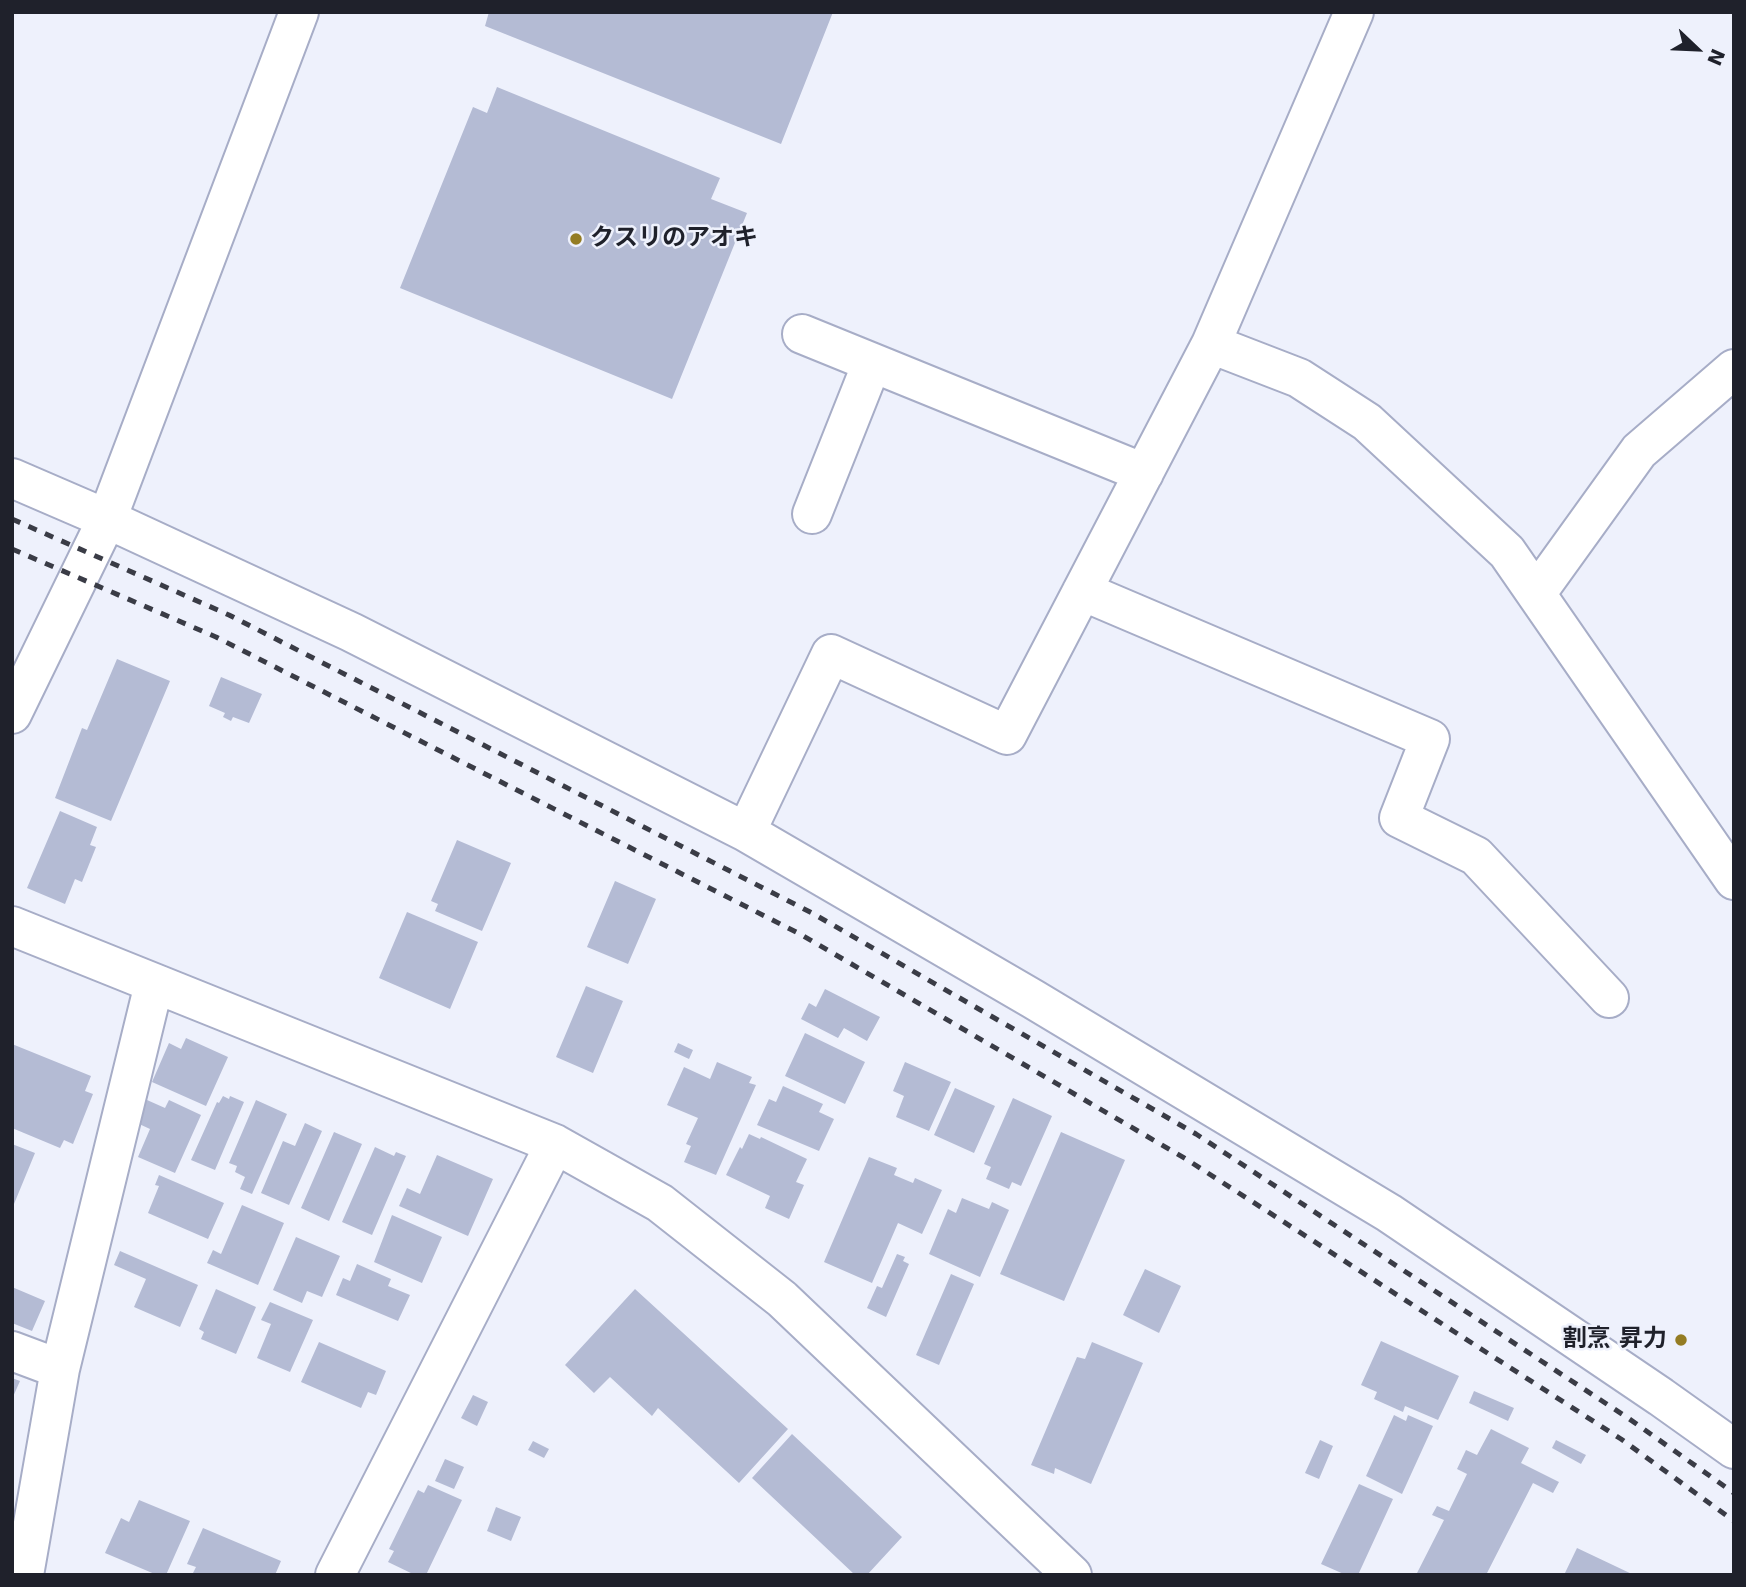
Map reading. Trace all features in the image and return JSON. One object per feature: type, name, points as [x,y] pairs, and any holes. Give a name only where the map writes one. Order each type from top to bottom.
[{"type":"street","points":[[12,714],[107,519],[291,22],[324,12]]},
{"type":"street","points":[[746,832],[831,654],[1007,735],[1211,344],[1354,12]]},
{"type":"street","points":[[802,334],[1144,473]]},
{"type":"street","points":[[1211,344],[1299,378],[1367,422],[1507,552],[1734,880]]},
{"type":"street","points":[[812,514],[873,363]]},
{"type":"street","points":[[1536,594],[1639,451],[1734,369]]},
{"type":"street","points":[[12,478],[351,632],[746,832],[1033,999],[1389,1213],[1734,1449]]},
{"type":"street","points":[[1082,591],[1430,739],[1399,818],[1476,856],[1609,998]]},
{"type":"street","points":[[12,926],[555,1144],[660,1203],[782,1299],[1072,1575]]},
{"type":"street","points":[[21,1569],[26,1482],[60,1369],[154,984]]},
{"type":"street","points":[[335,1575],[555,1144]]},
{"type":"street","points":[[12,1351],[60,1369]]},
{"type":"building","points":[[489,12],[833,12],[781,144],[485,26]]},
{"type":"building","points":[[497,87],[720,178],[711,199],[747,213],[672,399],[400,288],[473,107],[487,113]]},
{"type":"building","points":[[117,659],[170,681],[111,821],[55,798],[82,728],[87,730]]},
{"type":"building","points":[[221,677],[262,694],[249,723],[233,717],[231,721],[223,717],[225,713],[209,706]]},
{"type":"building","points":[[60,811],[97,827],[90,845],[96,847],[82,882],[75,879],[65,904],[27,888]]},
{"type":"building","points":[[457,840],[511,863],[482,931],[435,911],[438,904],[431,901]]},
{"type":"building","points":[[615,881],[656,899],[628,964],[587,947]]},
{"type":"building","points":[[407,912],[478,942],[450,1009],[379,978]]},
{"type":"building","points":[[586,986],[623,1001],[593,1073],[556,1057]]},
{"type":"building","points":[[825,989],[880,1017],[867,1041],[844,1028],[838,1038],[801,1019],[809,1003],[816,1007]]},
{"type":"building","points":[[805,1033],[865,1062],[845,1104],[785,1076]]},
{"type":"building","points":[[186,1038],[228,1057],[206,1106],[152,1082],[169,1043],[181,1049]]},
{"type":"building","points":[[678,1043],[693,1050],[689,1059],[674,1052]]},
{"type":"building","points":[[12,1044],[91,1076],[85,1091],[93,1094],[73,1144],[64,1140],[60,1148],[12,1128]]},
{"type":"building","points":[[717,1062],[752,1077],[749,1083],[756,1085],[716,1175],[684,1162],[691,1146],[686,1144],[698,1118],[667,1105],[684,1067],[710,1079]]},
{"type":"building","points":[[905,1062],[951,1082],[929,1131],[896,1117],[904,1096],[893,1091]]},
{"type":"building","points":[[783,1086],[823,1104],[819,1112],[834,1119],[819,1151],[757,1125],[769,1099],[776,1102]]},
{"type":"building","points":[[955,1088],[995,1106],[974,1153],[934,1135]]},
{"type":"building","points":[[223,1096],[244,1102],[215,1170],[191,1160],[217,1102],[219,1103]]},
{"type":"building","points":[[1013,1098],[1052,1116],[1021,1186],[1012,1182],[1009,1189],[986,1179],[991,1167],[984,1164]]},
{"type":"building","points":[[147,1100],[165,1108],[169,1100],[201,1115],[175,1173],[138,1157],[150,1129],[137,1123]]},
{"type":"building","points":[[256,1100],[287,1114],[252,1194],[240,1189],[245,1177],[235,1172],[237,1166],[229,1163]]},
{"type":"building","points":[[305,1123],[322,1131],[289,1205],[261,1193],[283,1141],[295,1146]]},
{"type":"building","points":[[334,1132],[362,1144],[329,1221],[301,1208]]},
{"type":"building","points":[[1061,1132],[1125,1160],[1064,1301],[1000,1274]]},
{"type":"building","points":[[749,1134],[807,1159],[796,1182],[804,1185],[789,1219],[765,1208],[770,1196],[726,1175]]},
{"type":"building","points":[[12,1144],[35,1153],[14,1204],[12,1203]]},
{"type":"building","points":[[375,1147],[394,1156],[396,1152],[406,1156],[372,1235],[342,1222]]},
{"type":"building","points":[[437,1155],[493,1179],[468,1236],[399,1206],[407,1188],[420,1194]]},
{"type":"building","points":[[869,1157],[897,1168],[894,1175],[913,1183],[915,1178],[942,1190],[922,1234],[898,1223],[872,1283],[824,1262]]},
{"type":"building","points":[[159,1175],[224,1203],[208,1239],[148,1213],[159,1186],[155,1185]]},
{"type":"building","points":[[962,1198],[989,1209],[992,1202],[1009,1210],[980,1277],[929,1254],[948,1209],[956,1213]]},
{"type":"building","points":[[242,1205],[284,1223],[258,1285],[207,1263],[213,1250],[221,1254]]},
{"type":"building","points":[[392,1215],[442,1237],[422,1283],[374,1262]]},
{"type":"building","points":[[296,1237],[340,1256],[322,1297],[307,1291],[302,1303],[273,1290]]},
{"type":"building","points":[[120,1251],[198,1285],[180,1327],[134,1307],[146,1279],[114,1265]]},
{"type":"building","points":[[897,1254],[905,1257],[903,1261],[909,1264],[886,1317],[867,1308],[877,1286],[882,1288]]},
{"type":"building","points":[[357,1264],[391,1279],[388,1286],[410,1295],[398,1321],[336,1295],[343,1278],[350,1281]]},
{"type":"building","points":[[1145,1269],[1181,1286],[1159,1333],[1123,1315]]},
{"type":"building","points":[[951,1274],[974,1284],[939,1365],[916,1355]]},
{"type":"building","points":[[12,1287],[45,1301],[32,1331],[12,1323]]},
{"type":"building","points":[[216,1289],[256,1307],[236,1354],[201,1339],[204,1332],[199,1329]]},
{"type":"building","points":[[635,1289],[788,1429],[739,1483],[658,1408],[652,1416],[610,1377],[594,1393],[565,1365]]},
{"type":"building","points":[[270,1302],[313,1320],[290,1372],[257,1358],[271,1324],[261,1320]]},
{"type":"building","points":[[1381,1341],[1459,1376],[1438,1420],[1405,1406],[1403,1412],[1374,1399],[1377,1392],[1361,1385]]},
{"type":"building","points":[[319,1342],[386,1371],[376,1395],[368,1392],[361,1408],[301,1382]]},
{"type":"building","points":[[1092,1342],[1143,1363],[1091,1484],[1055,1468],[1054,1474],[1031,1465],[1077,1357],[1085,1359]]},
{"type":"building","points":[[12,1378],[20,1381],[12,1399]]},
{"type":"building","points":[[1474,1391],[1514,1408],[1508,1421],[1469,1403]]},
{"type":"building","points":[[473,1395],[488,1402],[477,1426],[461,1418]]},
{"type":"building","points":[[1394,1415],[1406,1421],[1408,1415],[1433,1426],[1402,1494],[1366,1476]]},
{"type":"building","points":[[1491,1429],[1529,1448],[1521,1463],[1559,1482],[1553,1493],[1533,1483],[1486,1575],[1416,1575],[1444,1520],[1432,1515],[1437,1506],[1449,1511],[1467,1474],[1457,1469],[1466,1450],[1477,1455]]},
{"type":"building","points":[[792,1434],[902,1537],[867,1575],[855,1575],[752,1478]]},
{"type":"building","points":[[1320,1440],[1333,1446],[1319,1479],[1305,1473]]},
{"type":"building","points":[[1556,1440],[1586,1455],[1581,1464],[1552,1448]]},
{"type":"building","points":[[533,1441],[549,1449],[544,1458],[528,1450]]},
{"type":"building","points":[[445,1459],[464,1467],[454,1489],[435,1481]]},
{"type":"building","points":[[1359,1484],[1393,1499],[1358,1575],[1346,1575],[1321,1564]]},
{"type":"building","points":[[428,1485],[462,1500],[426,1575],[415,1575],[388,1562],[394,1551],[389,1549],[418,1490],[424,1493]]},
{"type":"building","points":[[139,1500],[190,1521],[166,1575],[157,1575],[105,1553],[121,1518],[129,1522]]},
{"type":"building","points":[[496,1507],[521,1517],[511,1541],[487,1531]]},
{"type":"building","points":[[203,1528],[281,1561],[275,1575],[192,1575],[196,1567],[187,1564]]},
{"type":"building","points":[[1577,1548],[1634,1575],[1564,1575]]},
{"type":"railway","points":[[12,519],[229,615],[812,913],[1196,1134],[1628,1418],[1734,1493]]},
{"type":"railway","points":[[12,549],[216,637],[800,934],[1186,1159],[1621,1439],[1734,1521]]},
{"type":"place","name":"クスリのアオキ","points":[[576,239]]},
{"type":"place","name":"割烹 昇力","points":[[1681,1340]]}]
